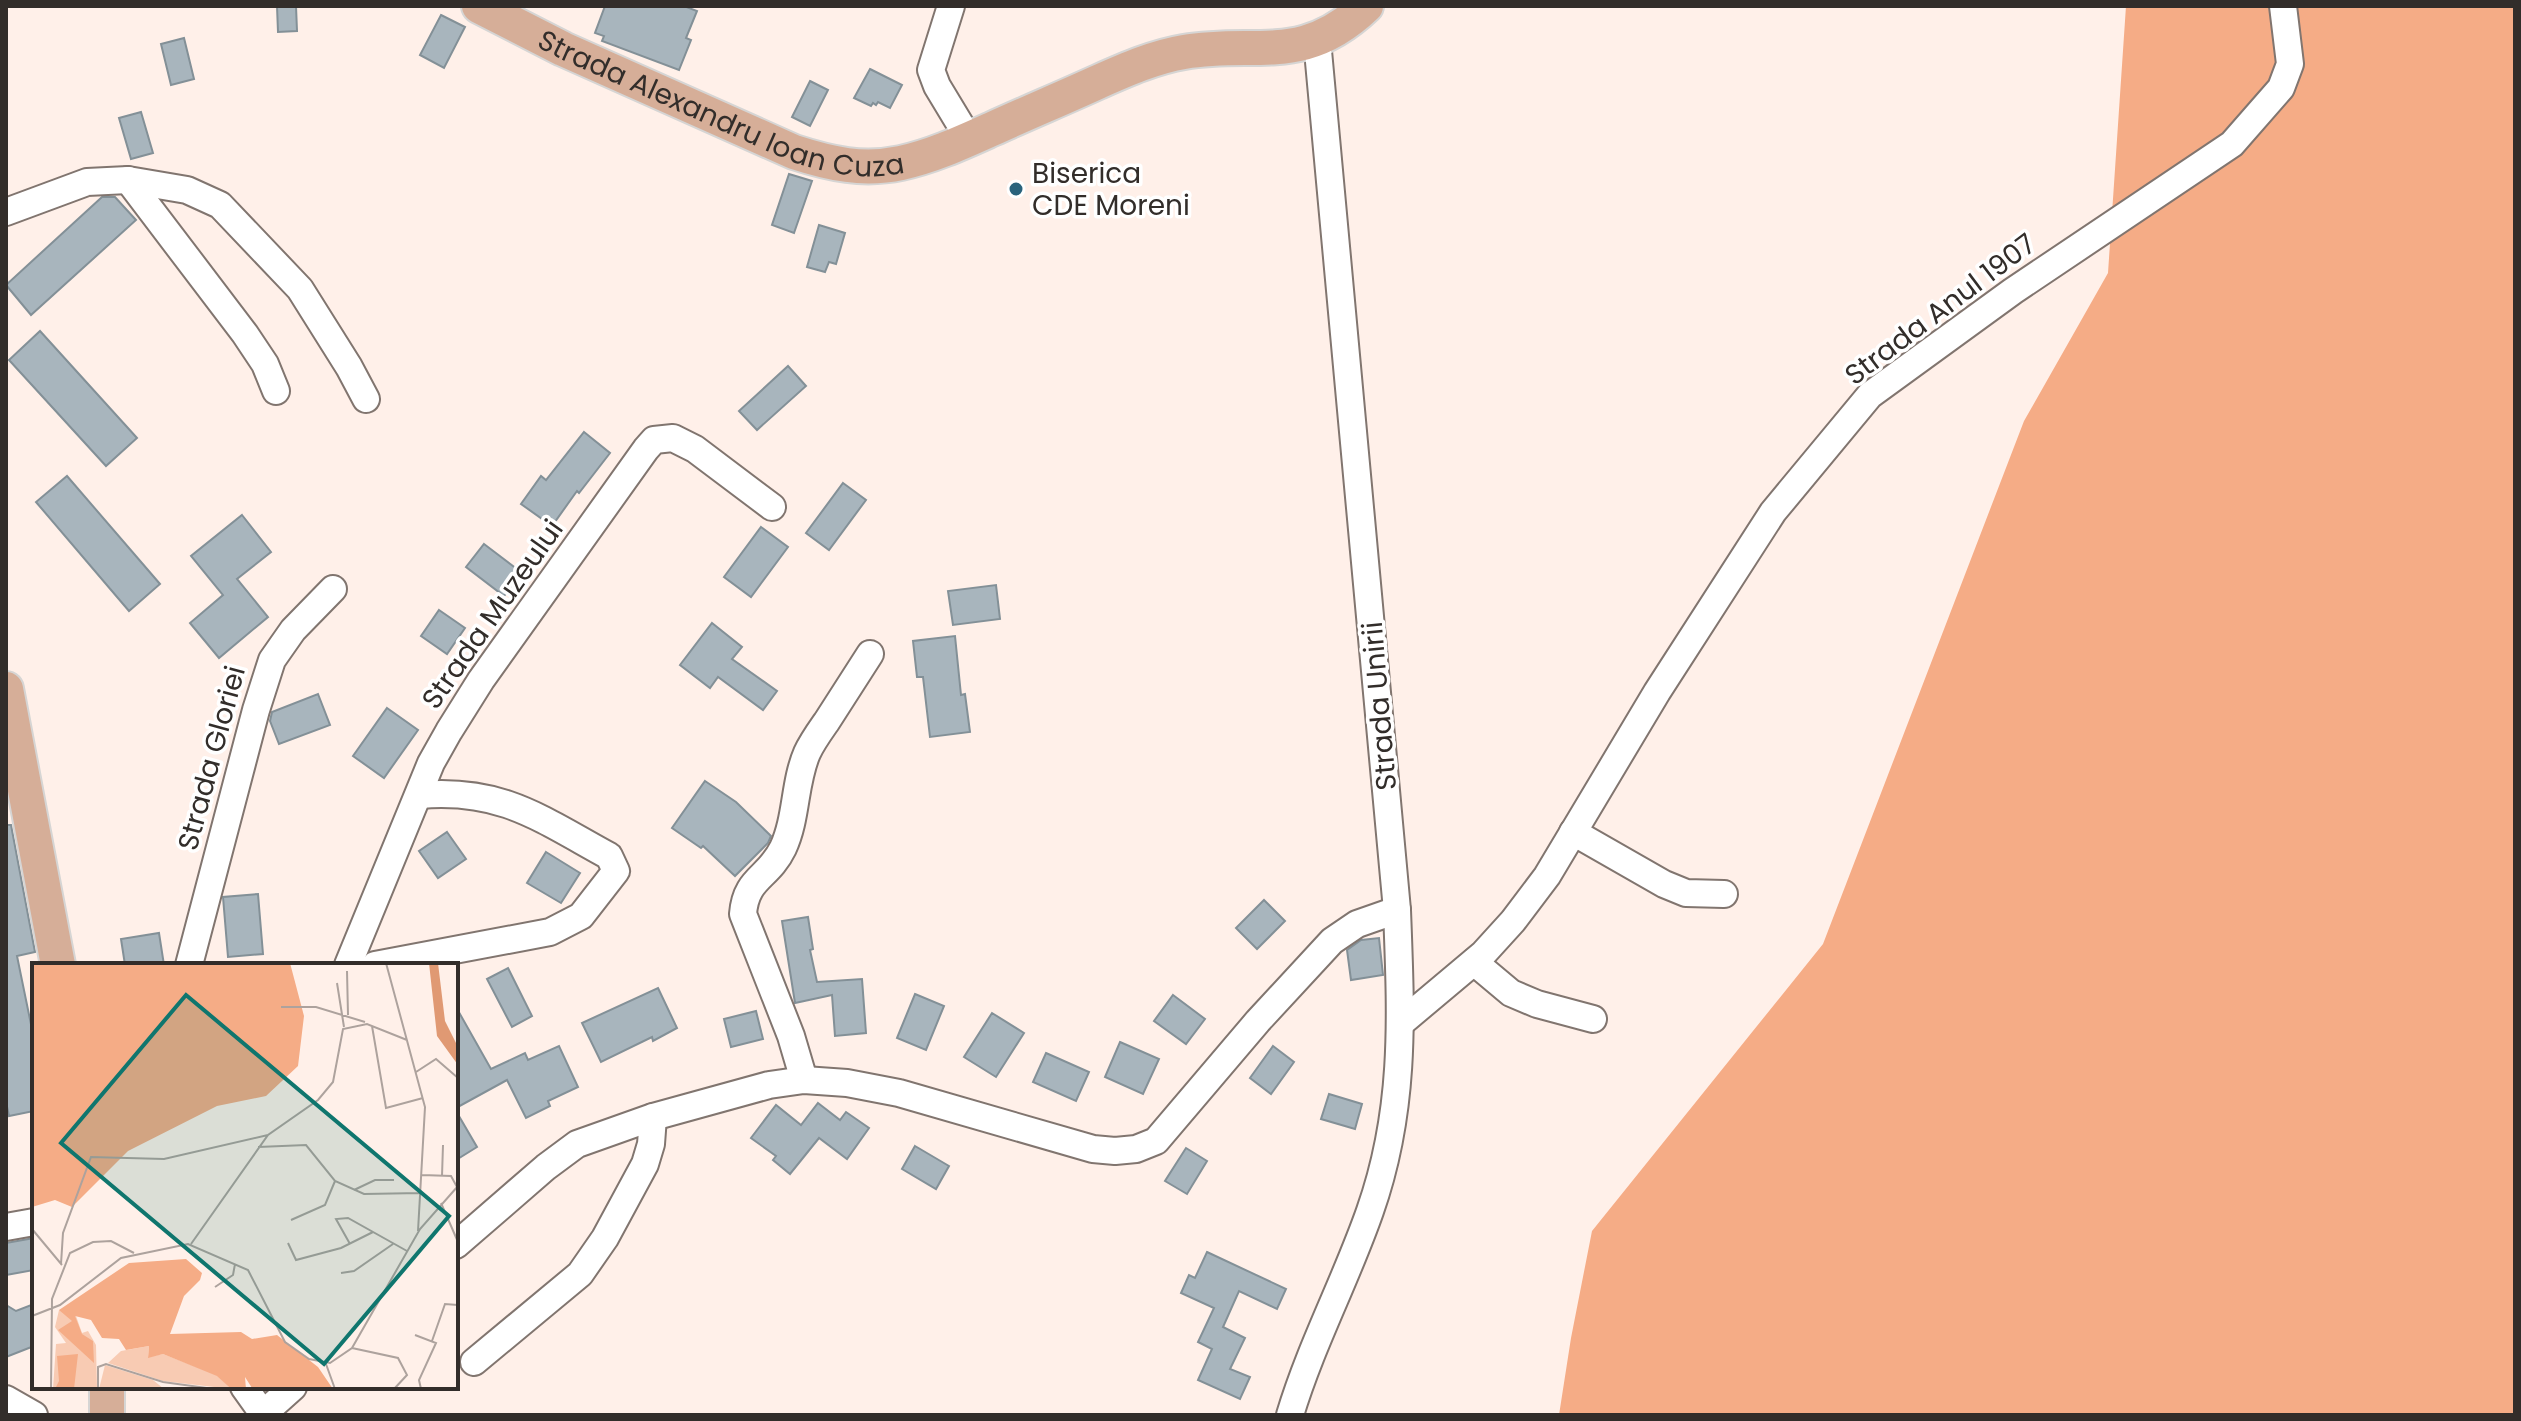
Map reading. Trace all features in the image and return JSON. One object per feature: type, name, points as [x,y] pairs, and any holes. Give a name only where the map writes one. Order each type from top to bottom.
[{"type":"main road","name":"Strada Alexandru Ioan Cuza","points":[[479,6],[577,56],[794,152],[827,163],[872,168],[926,157],[1161,58],[1184,52],[1288,48],[1317,40]]},
{"type":"main road","points":[[1317,40],[1350,21],[1366,6]]},
{"type":"main road","points":[[6,689],[58,963]]},
{"type":"main road","points":[[107,1389],[107,1415]]},
{"type":"street","points":[[951,6],[931,70],[937,86],[969,139]]},
{"type":"street","name":"Strada Anul 1907","points":[[1402,1022],[1474,962],[1513,921],[1547,876],[1657,692],[1773,512],[1870,395],[2013,291],[2232,144],[2281,88],[2290,64],[2283,6]]},
{"type":"street","name":"Strada Unirii","points":[[1290,1415],[1306,1366],[1370,1212],[1383,1168],[1399,1082],[1402,1022],[1397,910],[1317,40]]},
{"type":"street","points":[[128,180],[245,334],[265,364],[276,391]]},
{"type":"street","points":[[6,212],[87,182],[128,180],[187,190],[220,205],[300,289],[366,399]]},
{"type":"street","name":"Strada Muzeului","points":[[349,963],[431,763],[481,680],[654,440],[673,438],[695,449],[772,507]]},
{"type":"street","name":"Strada Gloriei","points":[[190,963],[272,660],[293,630],[333,589]]},
{"type":"street","points":[[804,1080],[791,1036],[743,914],[744,899],[751,885],[768,872],[782,850],[791,829],[800,775],[808,751],[870,654]]},
{"type":"street","points":[[386,963],[550,932],[581,916],[616,871],[609,856],[516,806],[452,792],[420,795]]},
{"type":"street","points":[[1573,832],[1664,884],[1686,893],[1724,894]]},
{"type":"street","points":[[458,1243],[564,1152],[598,1136],[653,1117],[769,1085],[804,1080],[847,1083],[899,1093],[1093,1149],[1136,1149],[1156,1141],[1173,1124],[1258,1021],[1332,941],[1357,924],[1397,910]]},
{"type":"street","points":[[1474,962],[1511,993],[1537,1004],[1593,1019]]},
{"type":"street","points":[[474,1362],[580,1274],[605,1238],[645,1164],[651,1144],[653,1117]]},
{"type":"street","points":[[6,1227],[32,1222]]},
{"type":"street","points":[[245,1389],[264,1414],[291,1389]]},
{"type":"street","points":[[6,1399],[34,1415]]},
{"type":"shaded area","points":[[2126,6],[2515,6],[2515,1415],[1559,1415],[1592,1231],[1823,944],[2024,421],[2108,273]]},
{"type":"building","points":[[277,6],[296,6],[297,31],[278,32]]},
{"type":"building","points":[[605,6],[684,6],[697,11],[686,38],[691,40],[679,70],[602,41],[604,36],[595,33]]},
{"type":"building","points":[[441,15],[465,27],[444,68],[420,55]]},
{"type":"building","points":[[184,38],[194,79],[171,85],[161,44]]},
{"type":"building","points":[[870,69],[902,85],[890,108],[878,102],[871,106],[854,98]]},
{"type":"building","points":[[810,81],[828,90],[810,126],[792,117]]},
{"type":"building","points":[[141,112],[153,153],[131,159],[119,118]]},
{"type":"building","points":[[789,174],[812,181],[794,233],[772,225]]},
{"type":"building","points":[[102,197],[115,197],[136,220],[31,315],[6,285]]},
{"type":"building","points":[[819,225],[845,233],[836,264],[829,262],[825,272],[807,267]]},
{"type":"building","points":[[40,331],[137,438],[106,466],[9,360]]},
{"type":"building","points":[[788,366],[806,386],[757,430],[739,411]]},
{"type":"building","points":[[584,432],[610,453],[552,526],[521,504],[541,476],[546,480]]},
{"type":"building","points":[[67,476],[160,584],[129,611],[36,502]]},
{"type":"building","points":[[843,483],[866,500],[829,550],[806,533]]},
{"type":"building","points":[[242,515],[271,552],[237,579],[268,617],[219,658],[190,623],[223,595],[191,556]]},
{"type":"building","points":[[761,527],[788,547],[751,597],[724,577]]},
{"type":"building","points":[[484,544],[522,573],[504,596],[466,567]]},
{"type":"building","points":[[996,585],[1000,619],[953,625],[948,591]]},
{"type":"building","points":[[439,610],[465,628],[447,654],[421,636]]},
{"type":"building","points":[[712,623],[742,647],[732,659],[777,691],[763,710],[718,677],[710,688],[680,665]]},
{"type":"building","points":[[955,636],[961,695],[965,694],[970,732],[930,737],[923,677],[917,677],[913,641]]},
{"type":"building","points":[[318,694],[330,725],[279,744],[270,721],[272,712]]},
{"type":"building","points":[[387,708],[418,730],[384,778],[353,756]]},
{"type":"building","points":[[705,781],[736,802],[771,836],[768,843],[735,876],[703,846],[701,848],[672,828]]},
{"type":"building","points":[[6,825],[11,825],[35,952],[17,956],[32,1029],[32,1111],[9,1116],[6,1102]]},
{"type":"building","points":[[447,832],[466,859],[438,878],[419,851]]},
{"type":"building","points":[[546,852],[580,873],[561,903],[527,883]]},
{"type":"building","points":[[258,894],[263,954],[228,957],[223,897]]},
{"type":"building","points":[[1264,900],[1285,921],[1257,949],[1236,928]]},
{"type":"building","points":[[808,917],[813,949],[810,950],[817,982],[862,979],[866,1033],[835,1036],[832,995],[795,1003],[782,921]]},
{"type":"building","points":[[159,933],[164,963],[125,963],[121,939]]},
{"type":"building","points":[[1379,938],[1383,975],[1351,980],[1347,950],[1361,940]]},
{"type":"building","points":[[508,968],[532,1016],[512,1027],[487,979]]},
{"type":"building","points":[[658,988],[677,1028],[601,1062],[582,1023]]},
{"type":"building","points":[[915,994],[944,1006],[926,1050],[897,1038]]},
{"type":"building","points":[[1173,995],[1205,1019],[1186,1044],[1154,1021]]},
{"type":"building","points":[[458,1011],[491,1069],[525,1053],[528,1060],[559,1046],[578,1087],[548,1101],[550,1106],[526,1118],[507,1080],[458,1107]]},
{"type":"building","points":[[756,1011],[763,1039],[731,1047],[724,1019]]},
{"type":"building","points":[[992,1013],[1024,1033],[996,1077],[964,1057]]},
{"type":"building","points":[[1120,1042],[1159,1059],[1143,1094],[1105,1077]]},
{"type":"building","points":[[1273,1046],[1294,1062],[1271,1094],[1250,1078]]},
{"type":"building","points":[[1046,1053],[1089,1072],[1076,1101],[1033,1082]]},
{"type":"building","points":[[1329,1094],[1362,1104],[1355,1129],[1321,1119]]},
{"type":"building","points":[[818,1103],[840,1120],[846,1112],[869,1128],[847,1159],[819,1138],[790,1174],[773,1160],[776,1156],[751,1138],[776,1105],[801,1125]]},
{"type":"building","points":[[458,1114],[477,1147],[458,1159]]},
{"type":"building","points":[[915,1146],[949,1166],[936,1189],[902,1169]]},
{"type":"building","points":[[1186,1148],[1207,1161],[1187,1194],[1165,1181]]},
{"type":"building","points":[[32,1238],[32,1270],[6,1275],[6,1243]]},
{"type":"building","points":[[1207,1252],[1286,1289],[1277,1309],[1239,1291],[1223,1327],[1245,1338],[1230,1369],[1250,1377],[1240,1399],[1198,1380],[1212,1349],[1198,1342],[1214,1308],[1181,1293],[1189,1275],[1195,1278]]},
{"type":"building","points":[[6,1305],[16,1311],[32,1305],[32,1347],[6,1357]]},
{"type":"place","name":"Biserica CDE Moreni","points":[[1016,189]]}]
